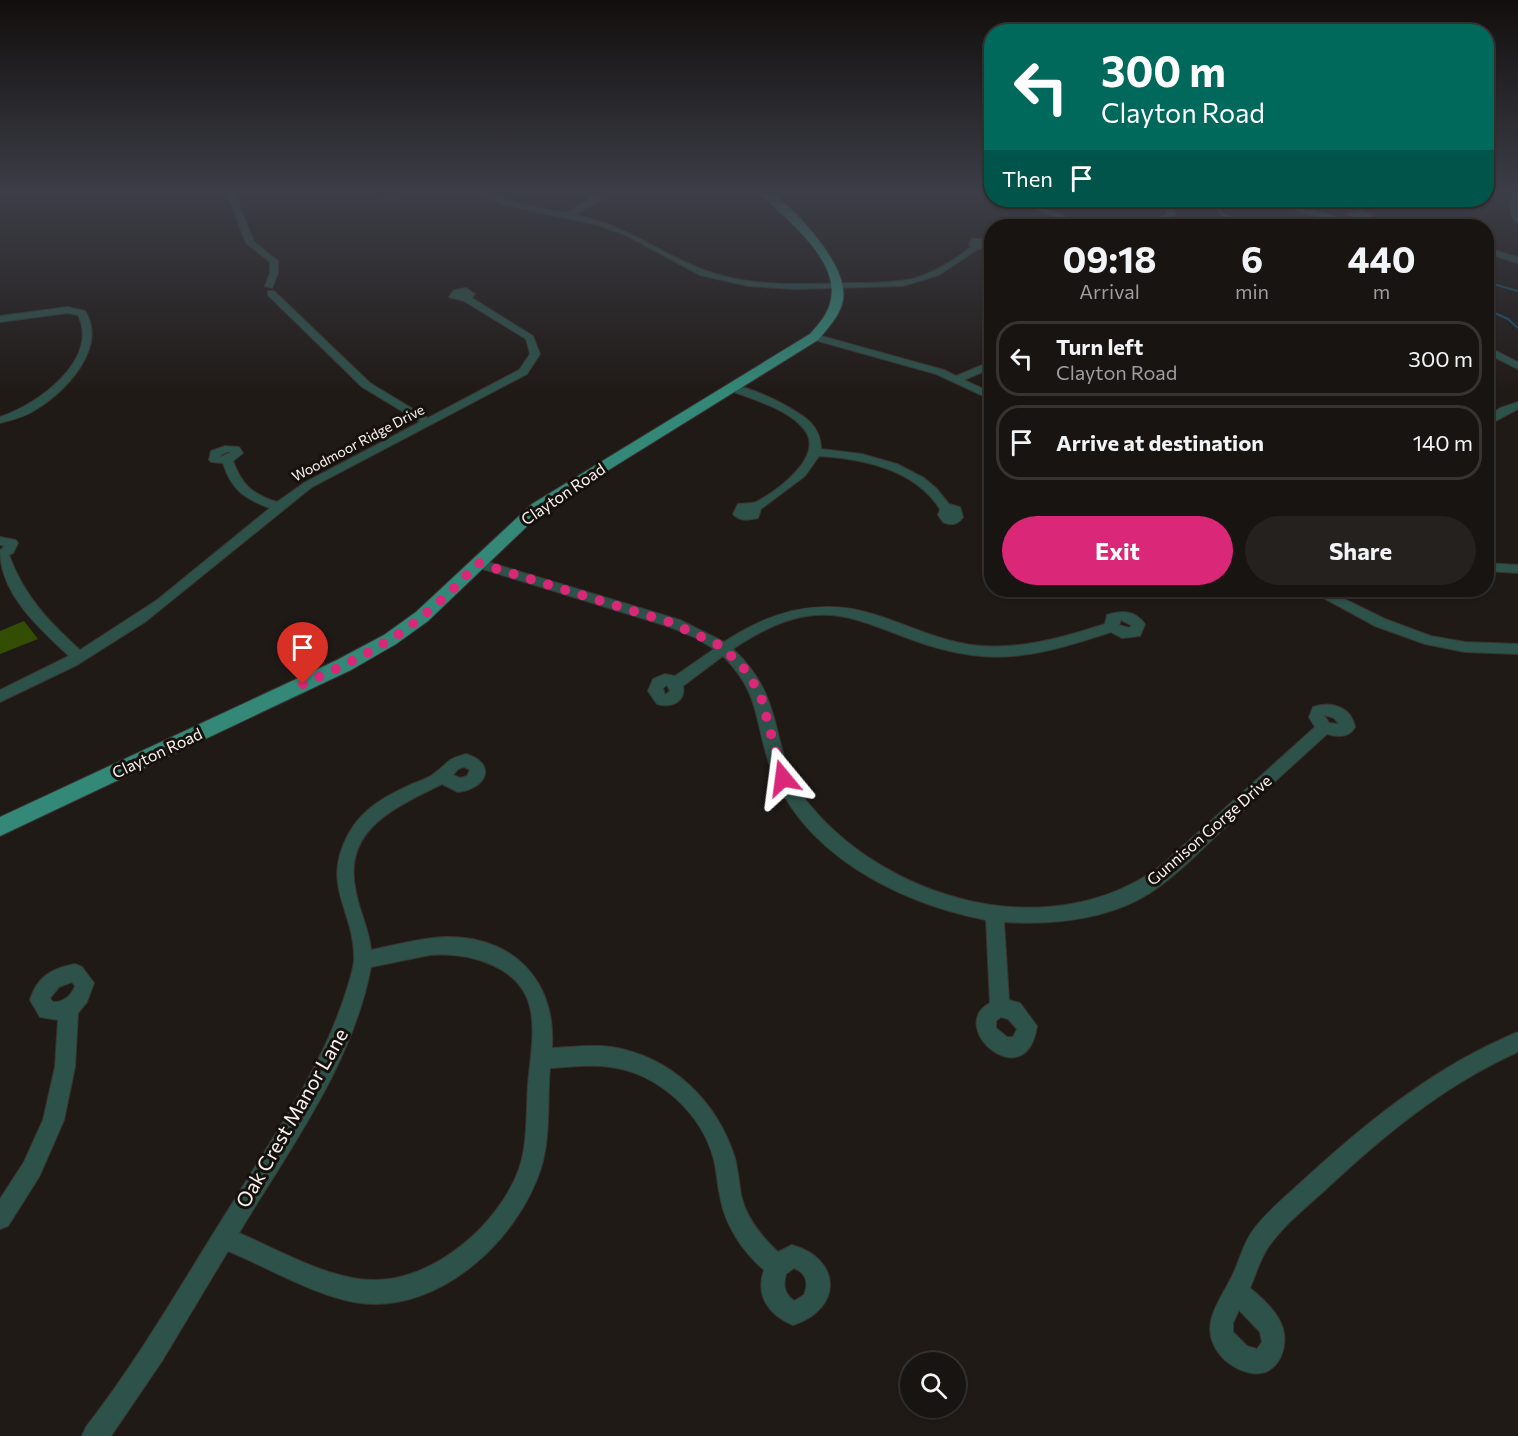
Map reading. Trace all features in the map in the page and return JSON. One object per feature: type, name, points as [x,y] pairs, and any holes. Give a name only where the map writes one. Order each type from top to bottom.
[{"type":"main road","points":[[825,258],[838,285]]},
{"type":"main road","name":"Clayton Road","points":[[0,827],[354,660],[415,622],[538,507],[814,337],[834,310],[838,285]]},
{"type":"street","points":[[270,258],[274,261],[274,273],[265,290],[366,385],[428,422]]},
{"type":"street","points":[[671,258],[716,277],[760,284],[838,285],[890,285],[922,280],[956,264],[963,258]]},
{"type":"street","name":"Woodmoor Ridge Drive","points":[[0,696],[79,657],[141,618],[277,506],[339,467],[518,376],[531,363],[535,354],[534,344],[525,333],[466,298]]},
{"type":"street","points":[[0,319],[68,310],[82,314],[88,331],[87,345],[71,369],[35,407],[0,420]]},
{"type":"street","points":[[814,337],[958,379],[984,393]]},
{"type":"street","points":[[1494,353],[1518,366]]},
{"type":"street","points":[[958,379],[984,367]]},
{"type":"street","points":[[733,388],[797,416],[813,432],[816,452],[805,469],[754,508]]},
{"type":"street","points":[[1494,417],[1504,410],[1518,405]]},
{"type":"street","points":[[816,452],[857,457],[904,473],[932,490],[946,509]]},
{"type":"street","points":[[227,460],[232,477],[242,492],[277,506]]},
{"type":"street","points":[[1,550],[14,586],[28,610],[79,657]]},
{"type":"street","name":"Gunnison Gorge Drive","points":[[478,563],[669,622],[704,636],[724,649],[741,664],[760,693],[783,778],[794,798],[821,829],[859,863],[886,879],[930,899],[995,915],[1053,915],[1080,910],[1136,891],[1176,863],[1324,728]]},
{"type":"street","points":[[1494,568],[1518,569]]},
{"type":"street","points":[[1329,597],[1370,619],[1450,646],[1518,649]]},
{"type":"street","points":[[675,684],[724,649],[776,618],[818,610],[866,614],[937,642],[990,652],[1042,648],[1112,627]]},
{"type":"street","name":"Oak Crest Manor Lane","points":[[95,1436],[132,1390],[314,1088],[345,1027],[363,960],[358,931],[343,878],[346,856],[362,825],[393,799],[442,777]]},
{"type":"street","points":[[995,915],[1000,1008]]},
{"type":"street","points":[[223,1238],[355,1291],[395,1291],[428,1280],[462,1259],[492,1232],[515,1200],[531,1168],[541,1058],[540,1004],[535,992],[511,967],[470,948],[444,945],[363,960]]},
{"type":"street","points":[[0,1218],[28,1175],[60,1103],[68,1050],[68,1008]]},
{"type":"street","points":[[1230,1301],[1261,1239],[1305,1191],[1368,1135],[1417,1098],[1460,1069],[1518,1042]]},
{"type":"street","points":[[541,1058],[610,1057],[637,1063],[662,1076],[688,1096],[708,1120],[724,1158],[733,1204],[746,1233],[758,1252],[777,1266]]},
{"type":"green space","points":[[24,621],[38,639],[0,654],[0,631]]},
{"type":"waterway","points":[[1494,284],[1518,291]]},
{"type":"waterway","points":[[1494,313],[1508,319],[1518,328]]},
{"type":"route","points":[[303,684],[344,665],[401,632],[431,609],[478,563],[669,622],[704,636],[717,644],[741,664],[760,693],[766,708],[783,778]]}]
